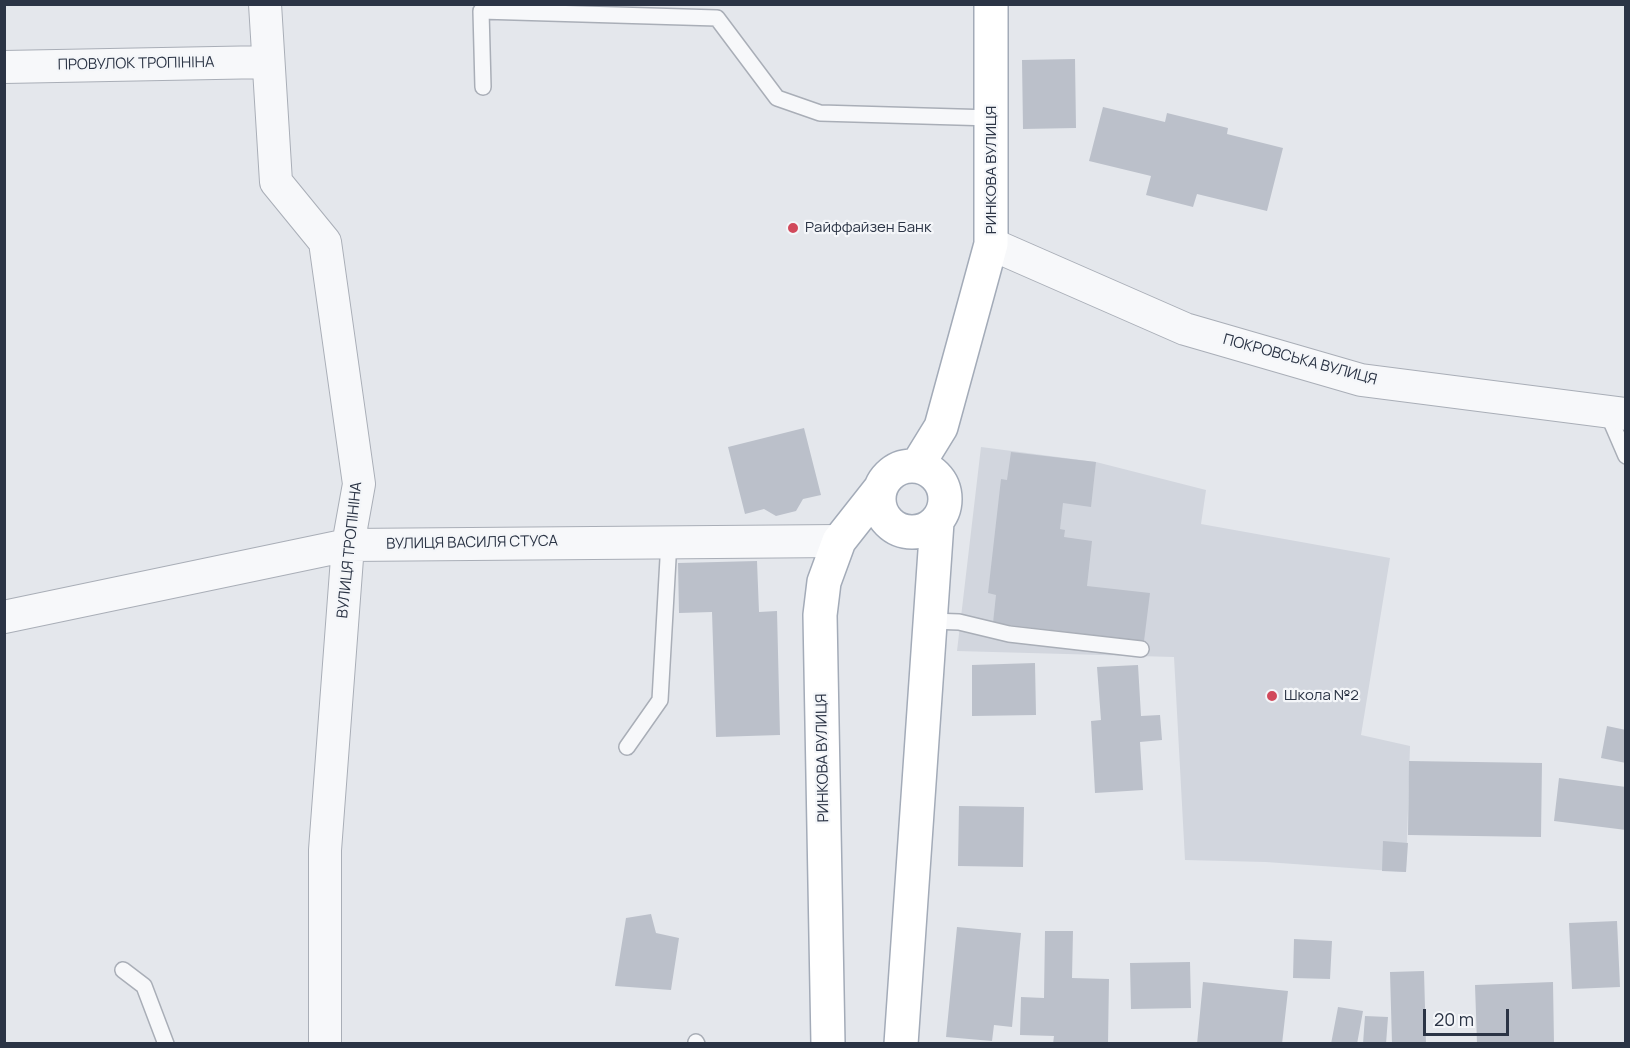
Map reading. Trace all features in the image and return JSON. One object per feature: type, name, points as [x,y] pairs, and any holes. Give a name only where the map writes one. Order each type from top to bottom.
[{"type":"main road","name":"РИНКОВА ВУЛИЦЯ","points":[[828,1044],[819,615],[824,582],[839,541],[890,474],[907,466],[917,466],[941,428],[992,244],[991,4]]},
{"type":"main road","points":[[901,1044],[937,522],[946,503],[942,483],[927,469],[917,466]]},
{"type":"main road","points":[[880,489],[881,512],[896,528],[918,532],[937,522]]},
{"type":"street","name":"ВУЛИЦЯ ТРОПІНІНА","points":[[265,4],[276,182],[325,242],[359,484],[348,545],[325,850],[325,1044]]},
{"type":"street","name":"ПРОВУЛОК ТРОПІНІНА","points":[[4,67],[268,62]]},
{"type":"street","name":"ПОКРОВСЬКА ВУЛИЦЯ","points":[[992,244],[1185,329],[1361,380],[1616,413]]},
{"type":"street","name":"ВУЛИЦЯ ВАСИЛЯ СТУСА","points":[[4,617],[348,545],[839,541]]},
{"type":"lane","points":[[483,87],[481,11],[717,18],[777,98],[820,113],[992,118]]},
{"type":"lane","points":[[1616,413],[1626,456]]},
{"type":"lane","points":[[627,747],[660,700],[669,541]]},
{"type":"lane","points":[[931,621],[959,622],[1009,634],[1141,649]]},
{"type":"lane","points":[[123,970],[144,986],[166,1044]]},
{"type":"shaded area","name":"Школа №2","points":[[981,447],[1096,462],[1206,490],[1201,524],[1390,558],[1361,735],[1410,746],[1406,872],[1266,862],[1185,860],[1174,657],[957,651]]},
{"type":"building","points":[[1075,59],[1076,128],[1023,129],[1022,60]]},
{"type":"building","points":[[1103,107],[1165,122],[1167,113],[1228,128],[1227,134],[1283,148],[1267,211],[1197,194],[1193,207],[1146,195],[1151,176],[1089,161]]},
{"type":"building","points":[[804,428],[821,495],[803,499],[796,511],[776,516],[764,509],[745,514],[728,447]]},
{"type":"building","points":[[1011,452],[1096,462],[1091,507],[1063,503],[1060,529],[1065,530],[1064,537],[1092,541],[1087,586],[1150,593],[1144,641],[993,623],[996,595],[988,593],[1001,479],[1007,480]]},
{"type":"building","points":[[757,561],[759,612],[777,611],[780,735],[716,737],[712,612],[679,613],[678,563]]},
{"type":"building","points":[[1035,663],[1036,715],[972,716],[972,665]]},
{"type":"building","points":[[1138,665],[1141,716],[1160,715],[1162,740],[1140,742],[1143,790],[1095,793],[1091,721],[1101,720],[1097,667]]},
{"type":"building","points":[[1607,726],[1626,730],[1626,763],[1601,758]]},
{"type":"building","points":[[1409,761],[1542,763],[1541,837],[1408,835]]},
{"type":"building","points":[[1559,778],[1626,787],[1626,830],[1554,821]]},
{"type":"building","points":[[959,806],[1024,807],[1023,867],[958,866]]},
{"type":"building","points":[[1383,841],[1408,843],[1406,872],[1382,871]]},
{"type":"building","points":[[651,914],[656,933],[679,938],[671,990],[615,986],[626,918]]},
{"type":"building","points":[[1617,921],[1620,987],[1572,989],[1569,923]]},
{"type":"building","points":[[957,927],[1021,933],[1012,1027],[994,1025],[992,1041],[946,1037]]},
{"type":"building","points":[[1045,931],[1073,931],[1072,978],[1109,979],[1108,1044],[1053,1044],[1054,1036],[1020,1035],[1021,997],[1044,998]]},
{"type":"building","points":[[1294,939],[1332,941],[1330,979],[1293,978]]},
{"type":"building","points":[[1190,962],[1191,1008],[1131,1009],[1130,963]]},
{"type":"building","points":[[1424,971],[1426,1044],[1392,1044],[1390,972]]},
{"type":"building","points":[[1203,982],[1288,991],[1282,1044],[1197,1044]]},
{"type":"building","points":[[1553,982],[1554,1044],[1477,1044],[1475,985]]},
{"type":"building","points":[[1338,1007],[1363,1011],[1357,1044],[1331,1044]]},
{"type":"building","points":[[1365,1016],[1388,1017],[1386,1044],[1363,1044]]},
{"type":"place","name":"Райффайзен Банк","points":[[793,228]]},
{"type":"place","name":"Школа №2","points":[[1272,696]]}]
